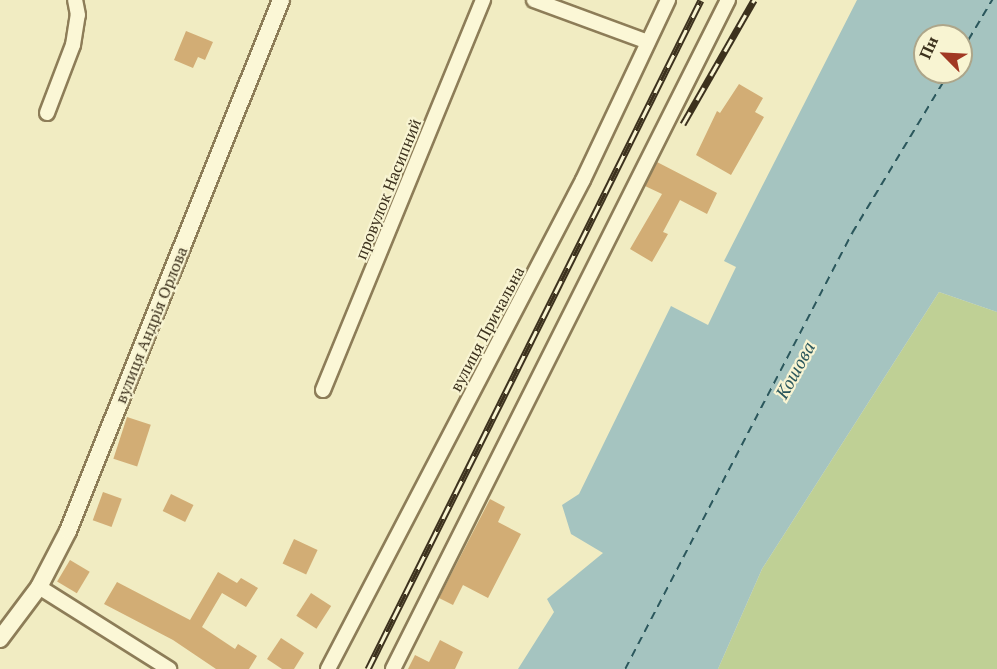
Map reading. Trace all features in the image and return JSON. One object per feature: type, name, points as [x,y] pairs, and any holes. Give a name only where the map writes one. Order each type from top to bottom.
[{"type":"street","points":[[47,113],[73,45],[78,15],[75,0]]},
{"type":"street","name":"вулиця Андрія Орлова","points":[[0,639],[39,587],[88,481],[281,0]]},
{"type":"street","name":"провулок Насипний","points":[[323,390],[483,0]]},
{"type":"street","points":[[534,0],[648,42]]},
{"type":"street","name":"вулиця Причальна","points":[[328,669],[583,180],[668,0]]},
{"type":"street","points":[[393,669],[728,0]]},
{"type":"street","points":[[39,587],[170,669]]},
{"type":"green space","points":[[939,292],[997,312],[997,669],[718,669],[762,569]]},
{"type":"water","name":"Кошова","points":[[857,0],[997,0],[997,312],[939,292],[762,569],[718,669],[518,669],[554,612],[547,599],[603,553],[571,534],[562,505],[579,494],[671,306],[708,325],[736,267],[724,261]]},
{"type":"building","points":[[186,31],[213,42],[205,60],[198,57],[193,68],[174,60]]},
{"type":"building","points":[[739,84],[763,98],[755,112],[764,117],[731,175],[696,155],[717,111],[720,113]]},
{"type":"building","points":[[657,162],[717,193],[707,214],[680,200],[663,232],[668,234],[652,262],[630,249],[662,194],[645,186]]},
{"type":"building","points":[[127,417],[151,425],[137,467],[113,459]]},
{"type":"building","points":[[103,492],[122,499],[112,527],[93,520]]},
{"type":"building","points":[[171,494],[193,505],[185,522],[163,511]]},
{"type":"building","points":[[490,499],[505,507],[498,522],[521,534],[488,598],[463,585],[453,605],[439,598]]},
{"type":"building","points":[[294,539],[318,550],[306,574],[283,563]]},
{"type":"building","points":[[70,560],[90,572],[77,593],[57,581]]},
{"type":"building","points":[[218,572],[237,583],[241,578],[258,588],[246,607],[222,593],[202,627],[235,649],[238,644],[257,656],[249,669],[216,669],[173,640],[104,604],[117,582],[190,620]]},
{"type":"building","points":[[311,593],[331,606],[316,629],[296,616]]},
{"type":"building","points":[[281,638],[304,653],[294,669],[282,669],[267,659]]},
{"type":"building","points":[[440,640],[463,652],[455,669],[408,669],[415,655],[429,662]]},
{"type":"ferry route","points":[[973,32],[992,0]]},
{"type":"ferry route","points":[[625,669],[852,233],[942,84]]},
{"type":"railway","points":[[368,669],[701,0]]},
{"type":"railway","points":[[683,124],[754,0]]}]
